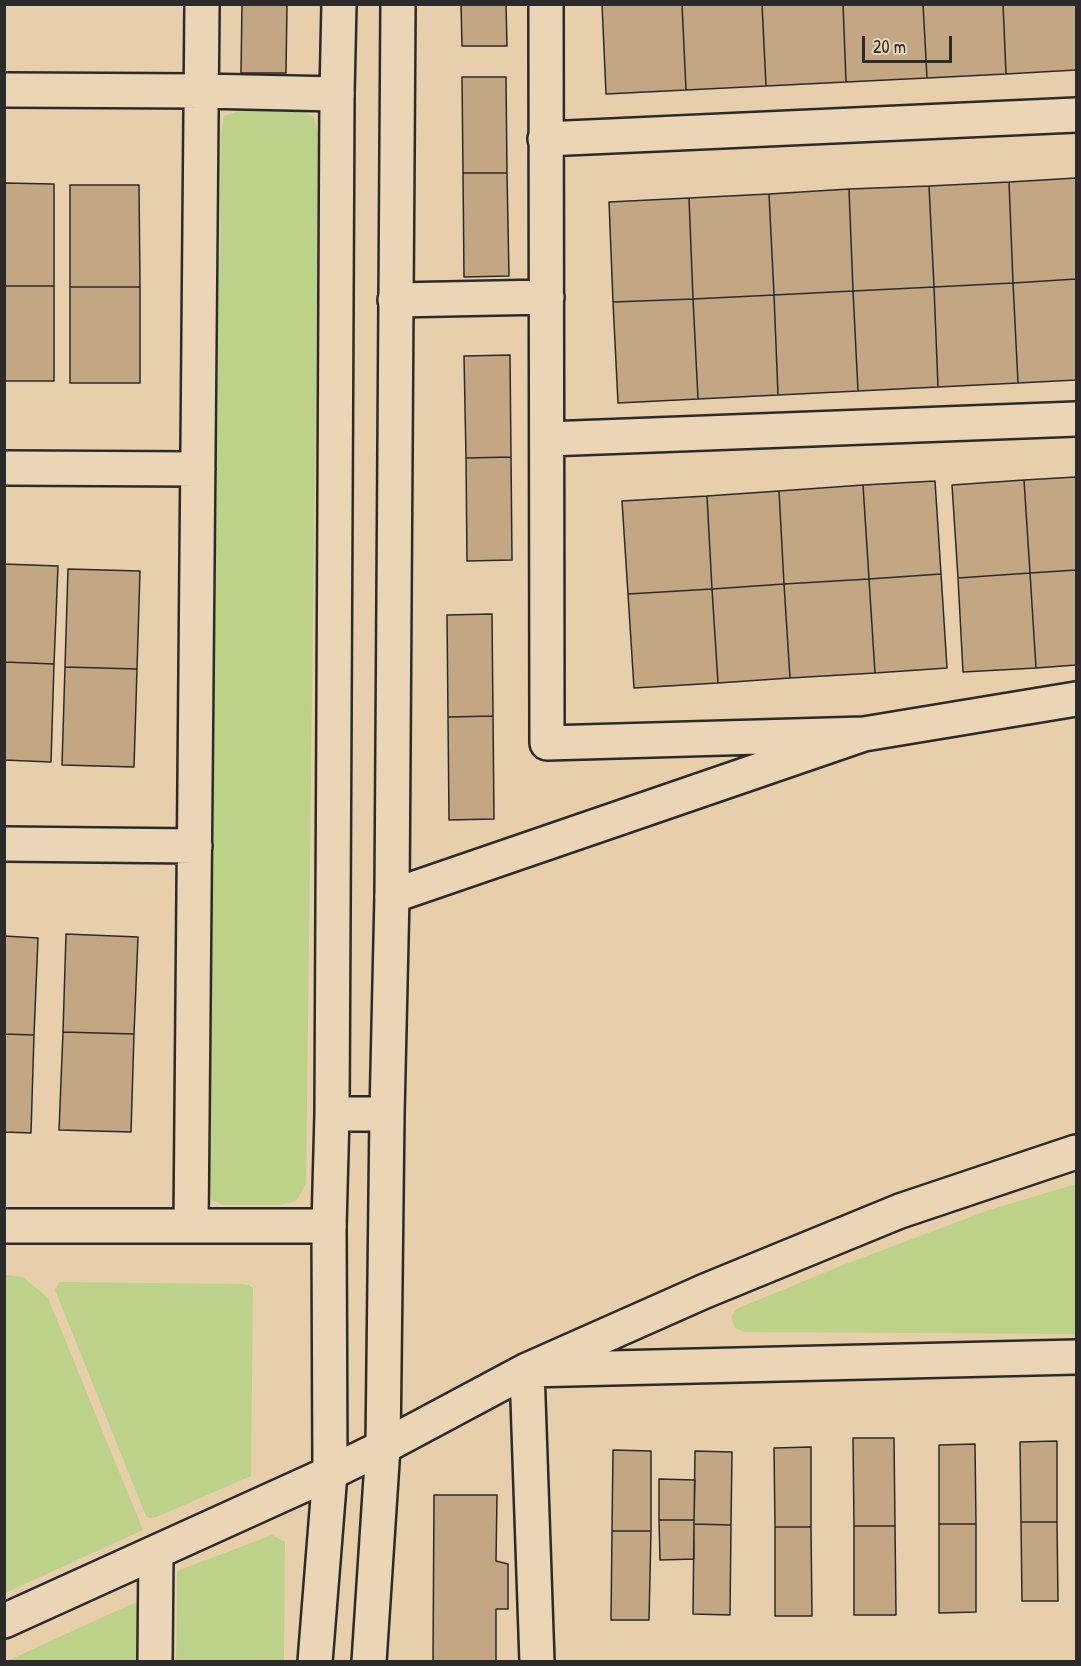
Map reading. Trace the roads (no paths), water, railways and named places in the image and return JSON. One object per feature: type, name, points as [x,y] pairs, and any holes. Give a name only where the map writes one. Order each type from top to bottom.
[{"type":"street","points":[[191,1226],[202,4]]},
{"type":"street","points":[[315,1662],[330,1473],[329,1226],[332,1114],[339,4]]},
{"type":"street","points":[[369,1662],[383,1447],[392,896],[398,4]]},
{"type":"street","points":[[546,4],[547,743],[864,734],[1077,699]]},
{"type":"street","points":[[4,90],[337,94]]},
{"type":"street","points":[[546,139],[1077,115]]},
{"type":"street","points":[[395,300],[547,297]]},
{"type":"street","points":[[547,439],[1077,419]]},
{"type":"street","points":[[4,468],[198,469]]},
{"type":"street","points":[[392,896],[864,734]]},
{"type":"street","points":[[4,844],[195,846]]},
{"type":"street","points":[[332,1114],[387,1114]]},
{"type":"street","points":[[4,1621],[330,1473],[528,1370],[705,1291],[900,1211],[1077,1152]]},
{"type":"street","points":[[4,1226],[329,1226]]},
{"type":"street","points":[[528,1370],[1077,1357]]},
{"type":"street","points":[[528,1370],[537,1662]]},
{"type":"street","points":[[154,1662],[156,1552]]}]
